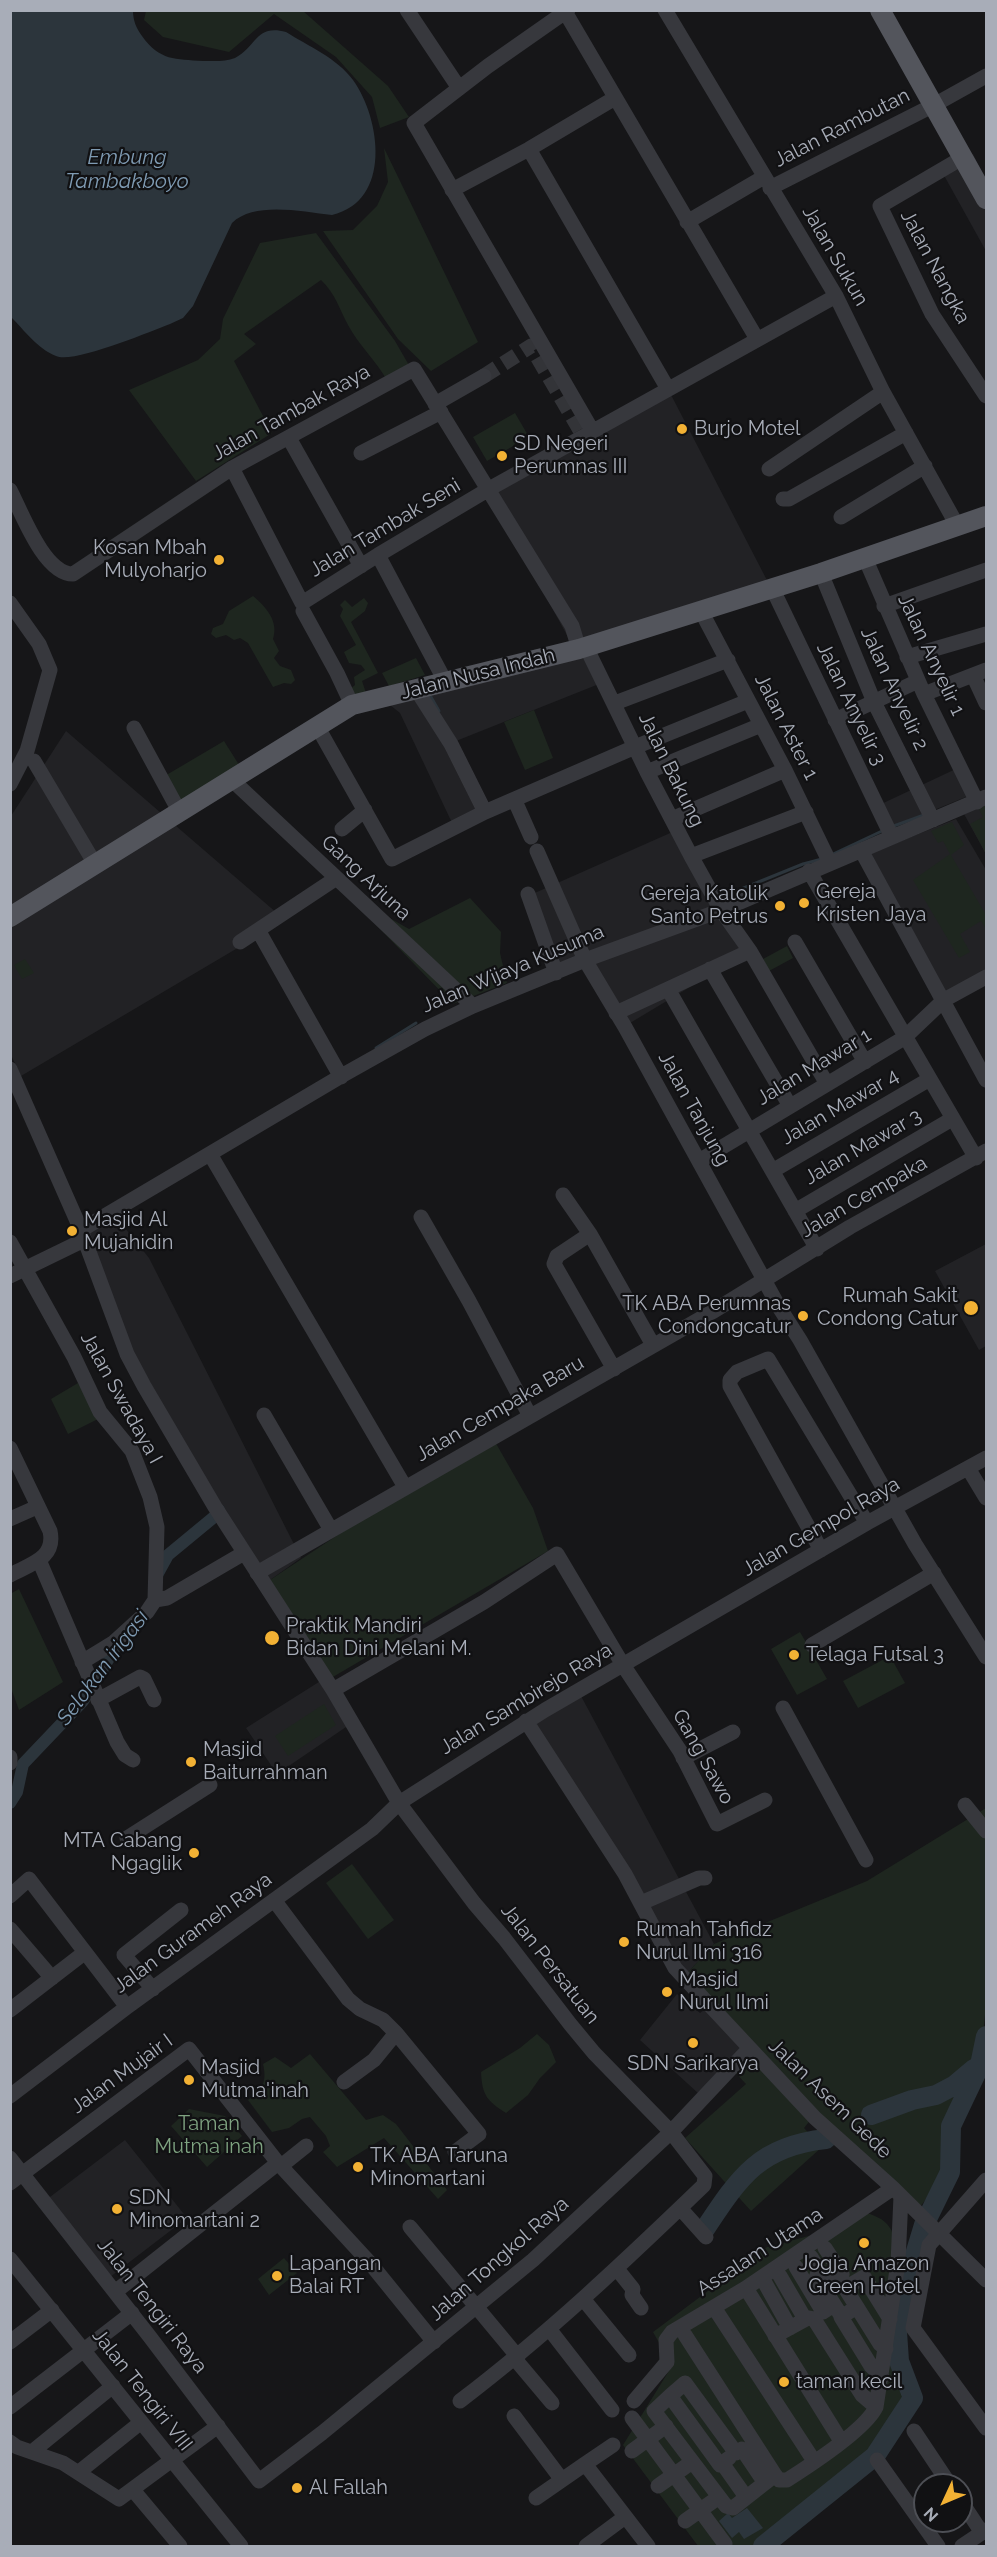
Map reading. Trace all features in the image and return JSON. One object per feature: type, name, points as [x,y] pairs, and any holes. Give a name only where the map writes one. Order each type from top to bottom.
[{"type":"main road","points":[[880,10],[987,199]]},
{"type":"main road","name":"Jalan Nusa Indah","points":[[10,917],[352,705],[583,648],[821,573],[987,516]]},
{"type":"street","points":[[407,10],[459,88]]},
{"type":"street","name":"Jalan Sukun","points":[[665,10],[836,296],[883,392],[958,527]]},
{"type":"street","points":[[593,432],[414,123],[566,11],[757,339]]},
{"type":"street","name":"Jalan Rambutan","points":[[687,222],[767,182],[934,105],[987,76]]},
{"type":"street","points":[[452,190],[529,149],[615,98]]},
{"type":"street","points":[[529,149],[668,389]]},
{"type":"street","name":"Jalan Nangka","points":[[962,158],[880,206],[932,314],[987,396]]},
{"type":"street","name":"Jalan Tambak Seni","points":[[303,607],[378,555],[489,489],[836,296]]},
{"type":"street","name":"Jalan Tambak Raya","points":[[16,514],[50,562],[58,570],[73,574],[232,468],[414,369],[489,489]]},
{"type":"street","points":[[361,453],[438,408],[484,376]]},
{"type":"street","points":[[770,469],[883,392]]},
{"type":"street","points":[[783,499],[789,499],[906,433]]},
{"type":"street","points":[[289,438],[361,566]]},
{"type":"street","points":[[841,517],[925,466]]},
{"type":"street","points":[[232,468],[338,673],[352,705]]},
{"type":"street","name":"Jalan Bakung","points":[[489,489],[572,626],[615,703],[647,772],[721,910],[750,951],[827,1084]]},
{"type":"street","points":[[10,490],[16,514]]},
{"type":"street","points":[[378,555],[445,681]]},
{"type":"street","name":"Jalan Anyelir 1","points":[[865,558],[921,688],[982,800]]},
{"type":"street","points":[[884,606],[987,570]]},
{"type":"street","name":"Jalan Anyelir 2","points":[[821,573],[874,702],[931,816]]},
{"type":"street","name":"Jalan Anyelir 3","points":[[775,588],[776,596],[890,833]]},
{"type":"street","points":[[10,603],[39,644],[50,673],[27,751],[10,784]]},
{"type":"street","name":"Jalan Aster 1","points":[[702,611],[806,812],[828,860]]},
{"type":"street","points":[[907,657],[987,634]]},
{"type":"street","points":[[615,703],[728,660]]},
{"type":"street","points":[[835,720],[874,702],[980,672],[987,703]]},
{"type":"street","points":[[416,689],[451,744],[485,812]]},
{"type":"street","points":[[317,726],[392,860],[485,812],[748,701]]},
{"type":"street","points":[[647,772],[761,725]]},
{"type":"street","points":[[134,728],[179,812]]},
{"type":"street","points":[[34,761],[95,864]]},
{"type":"street","points":[[672,819],[785,771]]},
{"type":"street","name":"Gang Arjuna","points":[[231,779],[473,1006]]},
{"type":"street","name":"Jalan Wijaya Kusuma","points":[[10,1276],[27,1269],[210,1154],[425,1029],[473,1006],[585,960],[721,910],[809,872],[828,860],[861,850],[890,833],[931,816],[982,800]]},
{"type":"street","name":"Jalan Tanjung","points":[[515,801],[585,960],[764,1280],[934,1573],[987,1657]]},
{"type":"street","points":[[342,829],[365,810]]},
{"type":"street","points":[[691,856],[806,812]]},
{"type":"street","points":[[861,850],[987,1080]]},
{"type":"street","points":[[809,872],[928,1080],[952,1119],[981,1154]]},
{"type":"street","points":[[240,942],[335,879]]},
{"type":"street","points":[[528,894],[556,973]]},
{"type":"street","points":[[258,930],[340,1077]]},
{"type":"street","points":[[795,942],[864,1062]]},
{"type":"street","points":[[616,1012],[750,951]]},
{"type":"street","points":[[710,969],[790,1106]]},
{"type":"street","name":"Jalan Mawar 1","points":[[699,1161],[904,1038],[944,1000],[986,977]]},
{"type":"street","points":[[668,989],[774,1170],[817,1249]]},
{"type":"street","name":"Jalan Persatuan","points":[[10,1069],[82,1235],[127,1354],[144,1386],[244,1553],[333,1690],[403,1808],[474,1903],[570,2024],[594,2053],[671,2132],[702,2172],[705,2181],[680,2208]]},
{"type":"street","name":"Jalan Mawar 4","points":[[774,1170],[928,1080]]},
{"type":"street","name":"Jalan Mawar 3","points":[[795,1211],[952,1119]]},
{"type":"street","points":[[210,1154],[405,1487]]},
{"type":"street","name":"Jalan Cempaka","points":[[764,1280],[850,1227],[981,1154]]},
{"type":"street","points":[[563,1195],[590,1234],[653,1345]]},
{"type":"street","points":[[421,1217],[530,1416]]},
{"type":"street","points":[[590,1234],[557,1256],[554,1264],[614,1369]]},
{"type":"street","name":"Jalan Swadaya I","points":[[10,1242],[27,1269],[100,1412],[132,1452],[150,1497],[157,1527],[155,1600]]},
{"type":"street","name":"Jalan Cempaka Baru","points":[[257,1573],[614,1369],[764,1280]]},
{"type":"street","points":[[821,1550],[730,1386],[730,1380],[737,1372],[768,1359],[867,1523]]},
{"type":"street","points":[[264,1415],[331,1530]]},
{"type":"street","points":[[10,1448],[52,1542],[50,1550],[39,1560],[10,1575]]},
{"type":"street","name":"Jalan Gempol Raya","points":[[677,1634],[867,1523],[987,1458]]},
{"type":"street","points":[[968,1468],[987,1498]]},
{"type":"street","points":[[10,1519],[38,1507]]},
{"type":"street","points":[[81,1662],[113,1643],[147,1612],[155,1600],[167,1598],[244,1553]]},
{"type":"street","name":"Gang Sawo","points":[[333,1690],[484,1602],[557,1554],[623,1665],[683,1758],[717,1824],[765,1800]]},
{"type":"street","points":[[39,1560],[117,1742],[125,1755],[133,1760]]},
{"type":"street","points":[[812,1646],[934,1573]]},
{"type":"street","name":"Jalan Sambirejo Raya","points":[[403,1808],[526,1721],[677,1634]]},
{"type":"street","points":[[97,1698],[140,1677],[144,1679],[154,1700]]},
{"type":"street","points":[[783,1708],[866,1860]]},
{"type":"street","name":"Jalan Asem Gede","points":[[526,1721],[625,1874],[675,1968],[815,2118],[901,2196],[987,2280]]},
{"type":"street","points":[[683,1758],[733,1732]]},
{"type":"street","points":[[10,1757],[10,1763]]},
{"type":"street","points":[[127,1838],[210,1785]]},
{"type":"street","points":[[965,1805],[987,1831]]},
{"type":"street","name":"Jalan Gurameh Raya","points":[[10,2096],[127,2007],[403,1808]]},
{"type":"street","points":[[641,1903],[699,1878],[705,1878]]},
{"type":"street","points":[[10,1896],[29,1879],[127,2007]]},
{"type":"street","points":[[274,1900],[348,1999],[360,2009],[383,2020],[396,2033],[479,2134],[455,2152]]},
{"type":"street","points":[[153,1989],[123,1955],[180,1910]]},
{"type":"street","points":[[10,1929],[52,1978]]},
{"type":"street","points":[[12,2006],[84,1953]]},
{"type":"street","points":[[344,2082],[374,2060],[396,2033]]},
{"type":"street","name":"Jalan Mujair I","points":[[16,2179],[189,2049],[279,2164]]},
{"type":"street","name":"Jalan Tongkol Raya","points":[[259,2481],[533,2260],[671,2132],[749,2049]]},
{"type":"street","points":[[116,2292],[279,2164],[306,2146]]},
{"type":"street","name":"Jalan Tengiri Raya","points":[[10,2158],[16,2179],[116,2292],[259,2481]]},
{"type":"street","points":[[279,2164],[370,2263],[434,2342]]},
{"type":"street","points":[[987,2180],[935,2229],[928,2249],[913,2328],[987,2428]]},
{"type":"street","points":[[704,2477],[742,2449],[770,2479],[787,2480],[841,2441],[868,2418],[876,2407],[898,2263],[901,2196]]},
{"type":"street","name":"Assalam Utama","points":[[634,2401],[668,2359],[666,2340],[672,2332],[901,2196]]},
{"type":"street","points":[[460,2401],[550,2330],[680,2208],[706,2238]]},
{"type":"street","points":[[410,2227],[477,2307],[552,2403]]},
{"type":"street","points":[[825,2248],[842,2274],[842,2282],[857,2307],[880,2344],[886,2349]]},
{"type":"street","points":[[812,2257],[820,2272],[823,2314]]},
{"type":"street","name":"Jalan Tengiri VIII","points":[[10,2259],[241,2547]]},
{"type":"street","points":[[617,2269],[633,2289],[632,2295],[641,2308]]},
{"type":"street","points":[[876,2407],[862,2395],[837,2355],[823,2314],[798,2270],[807,2269],[812,2277],[820,2280],[842,2282],[864,2277],[890,2319]]},
{"type":"street","points":[[780,2276],[857,2342],[882,2377]]},
{"type":"street","points":[[765,2283],[790,2328]]},
{"type":"street","points":[[749,2293],[841,2441]]},
{"type":"street","points":[[584,2300],[629,2355]]},
{"type":"street","points":[[775,2336],[823,2314],[857,2307]]},
{"type":"street","points":[[12,2338],[52,2310]]},
{"type":"street","points":[[717,2312],[814,2461]]},
{"type":"street","points":[[10,2407],[132,2313]]},
{"type":"street","points":[[550,2330],[612,2410]]},
{"type":"street","points":[[685,2335],[730,2404],[770,2479]]},
{"type":"street","points":[[837,2355],[857,2342]]},
{"type":"street","points":[[736,2453],[686,2384],[654,2411],[719,2497],[731,2509],[770,2479]]},
{"type":"street","points":[[33,2451],[113,2386]]},
{"type":"street","points":[[670,2396],[746,2497]]},
{"type":"street","points":[[677,2441],[730,2404]]},
{"type":"street","points":[[514,2416],[562,2480]]},
{"type":"street","points":[[632,2418],[724,2544]]},
{"type":"street","points":[[79,2472],[141,2423]]},
{"type":"street","points":[[10,2442],[16,2447],[63,2463],[119,2499],[218,2426]]},
{"type":"street","points":[[632,2451],[666,2426]]},
{"type":"street","points":[[914,2431],[942,2473]]},
{"type":"street","points":[[537,2498],[613,2445]]},
{"type":"street","points":[[877,2460],[939,2547]]},
{"type":"street","points":[[658,2486],[692,2462]]},
{"type":"street","points":[[585,2464],[648,2547]]},
{"type":"street","points":[[133,2490],[180,2547]]},
{"type":"street","points":[[685,2522],[719,2497]]},
{"type":"street","points":[[586,2547],[625,2517]]},
{"type":"street","points":[[962,2547],[984,2532],[973,2517]]},
{"type":"shaded area","points":[[973,154],[986,180],[986,251],[941,170]]},
{"type":"shaded area","points":[[668,389],[771,588],[586,651],[604,682],[451,743],[484,814],[454,827],[400,713],[380,697],[574,648],[490,495]]},
{"type":"shaded area","points":[[66,731],[285,920],[21,1076],[11,1055],[11,816]]},
{"type":"shaded area","points":[[960,767],[973,794],[888,829],[877,806]]},
{"type":"shaded area","points":[[986,804],[986,854],[964,814]]},
{"type":"shaded area","points":[[956,819],[986,870],[986,973],[944,997],[866,855]]},
{"type":"shaded area","points":[[677,830],[745,954],[625,1026],[584,957],[554,967],[528,896]]},
{"type":"shaded area","points":[[109,1208],[149,1258],[301,1558],[270,1580],[160,1414],[72,1223]]},
{"type":"shaded area","name":"Rumah Sakit Condong Catur","points":[[986,1244],[986,1346],[979,1350],[935,1271]]},
{"type":"shaded area","points":[[322,1680],[349,1725],[277,1774],[246,1728]]},
{"type":"shaded area","points":[[581,1696],[714,1944],[682,1979],[534,1722]]},
{"type":"shaded area","name":"SDN Sarikarya","points":[[677,1994],[700,2013],[707,2008],[746,2047],[699,2094],[640,2040]]},
{"type":"shaded area","name":"SDN Minomartani 2","points":[[125,2140],[187,2218],[110,2277],[46,2200]]},
{"type":"green space","points":[[146,11],[303,11],[388,86],[409,117],[380,128],[372,97],[336,57],[274,14],[229,52],[163,37],[144,20]]},
{"type":"green space","points":[[384,148],[478,342],[431,371],[398,339],[323,231],[353,230],[377,206],[388,182]]},
{"type":"green space","points":[[316,233],[395,341],[410,367],[387,380],[352,332],[333,295],[321,280],[244,334],[256,344],[234,361],[272,433],[196,481],[129,390],[198,360],[220,339],[223,319],[260,243]]},
{"type":"green space","points":[[515,413],[529,437],[487,461],[473,437]]},
{"type":"green space","points":[[253,596],[273,620],[273,639],[279,651],[274,658],[280,666],[291,670],[295,680],[291,684],[284,683],[273,687],[248,643],[240,638],[234,640],[226,635],[216,638],[211,634],[213,628],[223,624],[229,611]]},
{"type":"green space","points":[[364,598],[368,603],[365,611],[351,622],[378,673],[362,681],[366,693],[349,699],[348,691],[355,685],[354,677],[365,670],[361,665],[349,663],[344,652],[356,645],[340,616],[343,609],[340,605],[345,600],[352,607]]},
{"type":"green space","points":[[416,658],[425,675],[389,686],[382,673]]},
{"type":"green space","points":[[534,710],[553,758],[525,770],[504,722]]},
{"type":"green space","points":[[224,741],[241,768],[179,805],[163,777]]},
{"type":"green space","points":[[986,804],[986,854],[970,824],[983,817],[978,807]]},
{"type":"green space","points":[[952,822],[964,845],[951,855],[986,915],[986,929],[981,921],[960,934],[970,952],[959,958],[913,880],[950,854],[943,841],[938,843],[931,831]]},
{"type":"green space","points":[[344,892],[409,929],[470,898],[501,932],[500,953],[507,983],[453,1004]]},
{"type":"green space","points":[[787,946],[793,958],[769,971],[763,959]]},
{"type":"green space","points":[[25,959],[34,973],[22,979],[14,965]]},
{"type":"green space","points":[[78,1383],[98,1419],[68,1434],[51,1399]]},
{"type":"green space","points":[[494,1440],[533,1508],[548,1551],[326,1681],[270,1580],[404,1491]]},
{"type":"green space","points":[[19,1589],[63,1682],[19,1710],[11,1688],[10,1594]]},
{"type":"green space","points":[[800,1632],[827,1679],[797,1695],[771,1649]]},
{"type":"green space","points":[[890,1656],[905,1683],[858,1708],[843,1681]]},
{"type":"green space","points":[[324,1704],[336,1725],[288,1756],[275,1736]]},
{"type":"green space","points":[[986,1808],[986,2005],[980,2065],[950,2126],[949,2172],[918,2209],[682,1979],[714,1944],[867,1881]]},
{"type":"green space","points":[[352,1864],[394,1920],[368,1939],[326,1883]]},
{"type":"green space","points":[[537,2034],[549,2045],[556,2062],[540,2078],[528,2095],[506,2113],[487,2097],[481,2072],[520,2048]]},
{"type":"green space","points":[[748,2052],[812,2118],[804,2128],[822,2147],[751,2211],[685,2138],[746,2084],[729,2066]]},
{"type":"green space","points":[[310,2054],[366,2120],[383,2115],[396,2124],[447,2190],[438,2199],[384,2138],[337,2167],[323,2152],[330,2146],[326,2136],[310,2117],[302,2119],[289,2128],[272,2132],[248,2100],[263,2085],[263,2064],[275,2057],[291,2068]]},
{"type":"green space","name":"Taman Mutma inah","points":[[189,2109],[225,2116],[242,2136],[207,2167],[171,2126]]},
{"type":"green space","name":"taman kecil","points":[[863,2212],[885,2222],[894,2239],[898,2272],[898,2359],[913,2398],[875,2456],[763,2546],[698,2546],[623,2445],[672,2366],[653,2332],[767,2247],[820,2233]]},
{"type":"green space","name":"Lapangan Balai RT","points":[[284,2258],[297,2273],[269,2295],[258,2279]]},
{"type":"water","name":"Embung Tambakboyo","points":[[10,11],[133,11],[142,36],[155,50],[169,57],[184,60],[224,61],[235,58],[262,34],[276,30],[286,32],[339,65],[353,80],[363,96],[370,116],[376,157],[365,193],[351,207],[332,215],[293,210],[266,210],[242,216],[232,223],[193,306],[183,318],[94,352],[65,357],[49,353],[11,317]]},
{"type":"water","points":[[747,2508],[763,2528],[744,2539],[739,2532],[732,2538],[719,2521],[728,2513],[732,2518]]},
{"type":"waterway","points":[[426,698],[431,697],[439,711]]},
{"type":"waterway","points":[[891,827],[924,815]]},
{"type":"waterway","points":[[831,855],[882,831]]},
{"type":"waterway","points":[[719,898],[803,864],[822,859]]},
{"type":"waterway","points":[[376,1048],[416,1023]]},
{"type":"waterway","name":"Selokan irigasi","points":[[157,1575],[168,1555],[214,1517],[219,1510]]},
{"type":"waterway","name":"Selokan irigasi","points":[[10,1803],[17,1792],[23,1764],[83,1701],[120,1639]]},
{"type":"waterway","points":[[763,2546],[875,2456],[913,2398],[899,2361],[897,2332],[924,2225],[950,2172],[951,2126],[980,2065],[986,2036]]},
{"type":"waterway","points":[[871,2115],[912,2100],[936,2095],[955,2085],[974,2069]]},
{"type":"waterway","points":[[705,2229],[729,2194],[754,2167],[784,2149],[826,2139]]},
{"type":"tunnel","points":[[484,376],[531,346],[584,437]]},
{"type":"place","name":"Burjo Motel","points":[[682,429]]},
{"type":"place","name":"SD Negeri Perumnas III","points":[[502,456]]},
{"type":"place","name":"Kosan Mbah Mulyoharjo","points":[[219,560]]},
{"type":"place","name":"Gereja Kristen Jaya","points":[[804,903]]},
{"type":"place","name":"Gereja Katolik Santo Petrus","points":[[780,906]]},
{"type":"place","name":"Masjid Al Mujahidin","points":[[72,1231]]},
{"type":"place","name":"Rumah Sakit Condong Catur","points":[[971,1308]]},
{"type":"place","name":"TK ABA Perumnas Condongcatur","points":[[803,1316]]},
{"type":"place","name":"Praktik Mandiri Bidan Dini Melani M.","points":[[272,1638]]},
{"type":"place","name":"Telaga Futsal 3","points":[[794,1655]]},
{"type":"place","name":"Masjid Baiturrahman","points":[[191,1762]]},
{"type":"place","name":"MTA Cabang Ngaglik","points":[[194,1853]]},
{"type":"place","name":"Rumah Tahfidz Nurul Ilmi 316","points":[[624,1942]]},
{"type":"place","name":"Masjid Nurul Ilmi","points":[[667,1992]]},
{"type":"place","name":"SDN Sarikarya","points":[[693,2043]]},
{"type":"place","name":"Masjid Mutma'inah","points":[[189,2080]]},
{"type":"place","name":"TK ABA Taruna Minomartani","points":[[358,2167]]},
{"type":"place","name":"SDN Minomartani 2","points":[[117,2209]]},
{"type":"place","name":"Jogja Amazon Green Hotel","points":[[864,2243]]},
{"type":"place","name":"Lapangan Balai RT","points":[[277,2276]]},
{"type":"place","name":"taman kecil","points":[[784,2382]]},
{"type":"place","name":"Al Fallah","points":[[297,2488]]}]
